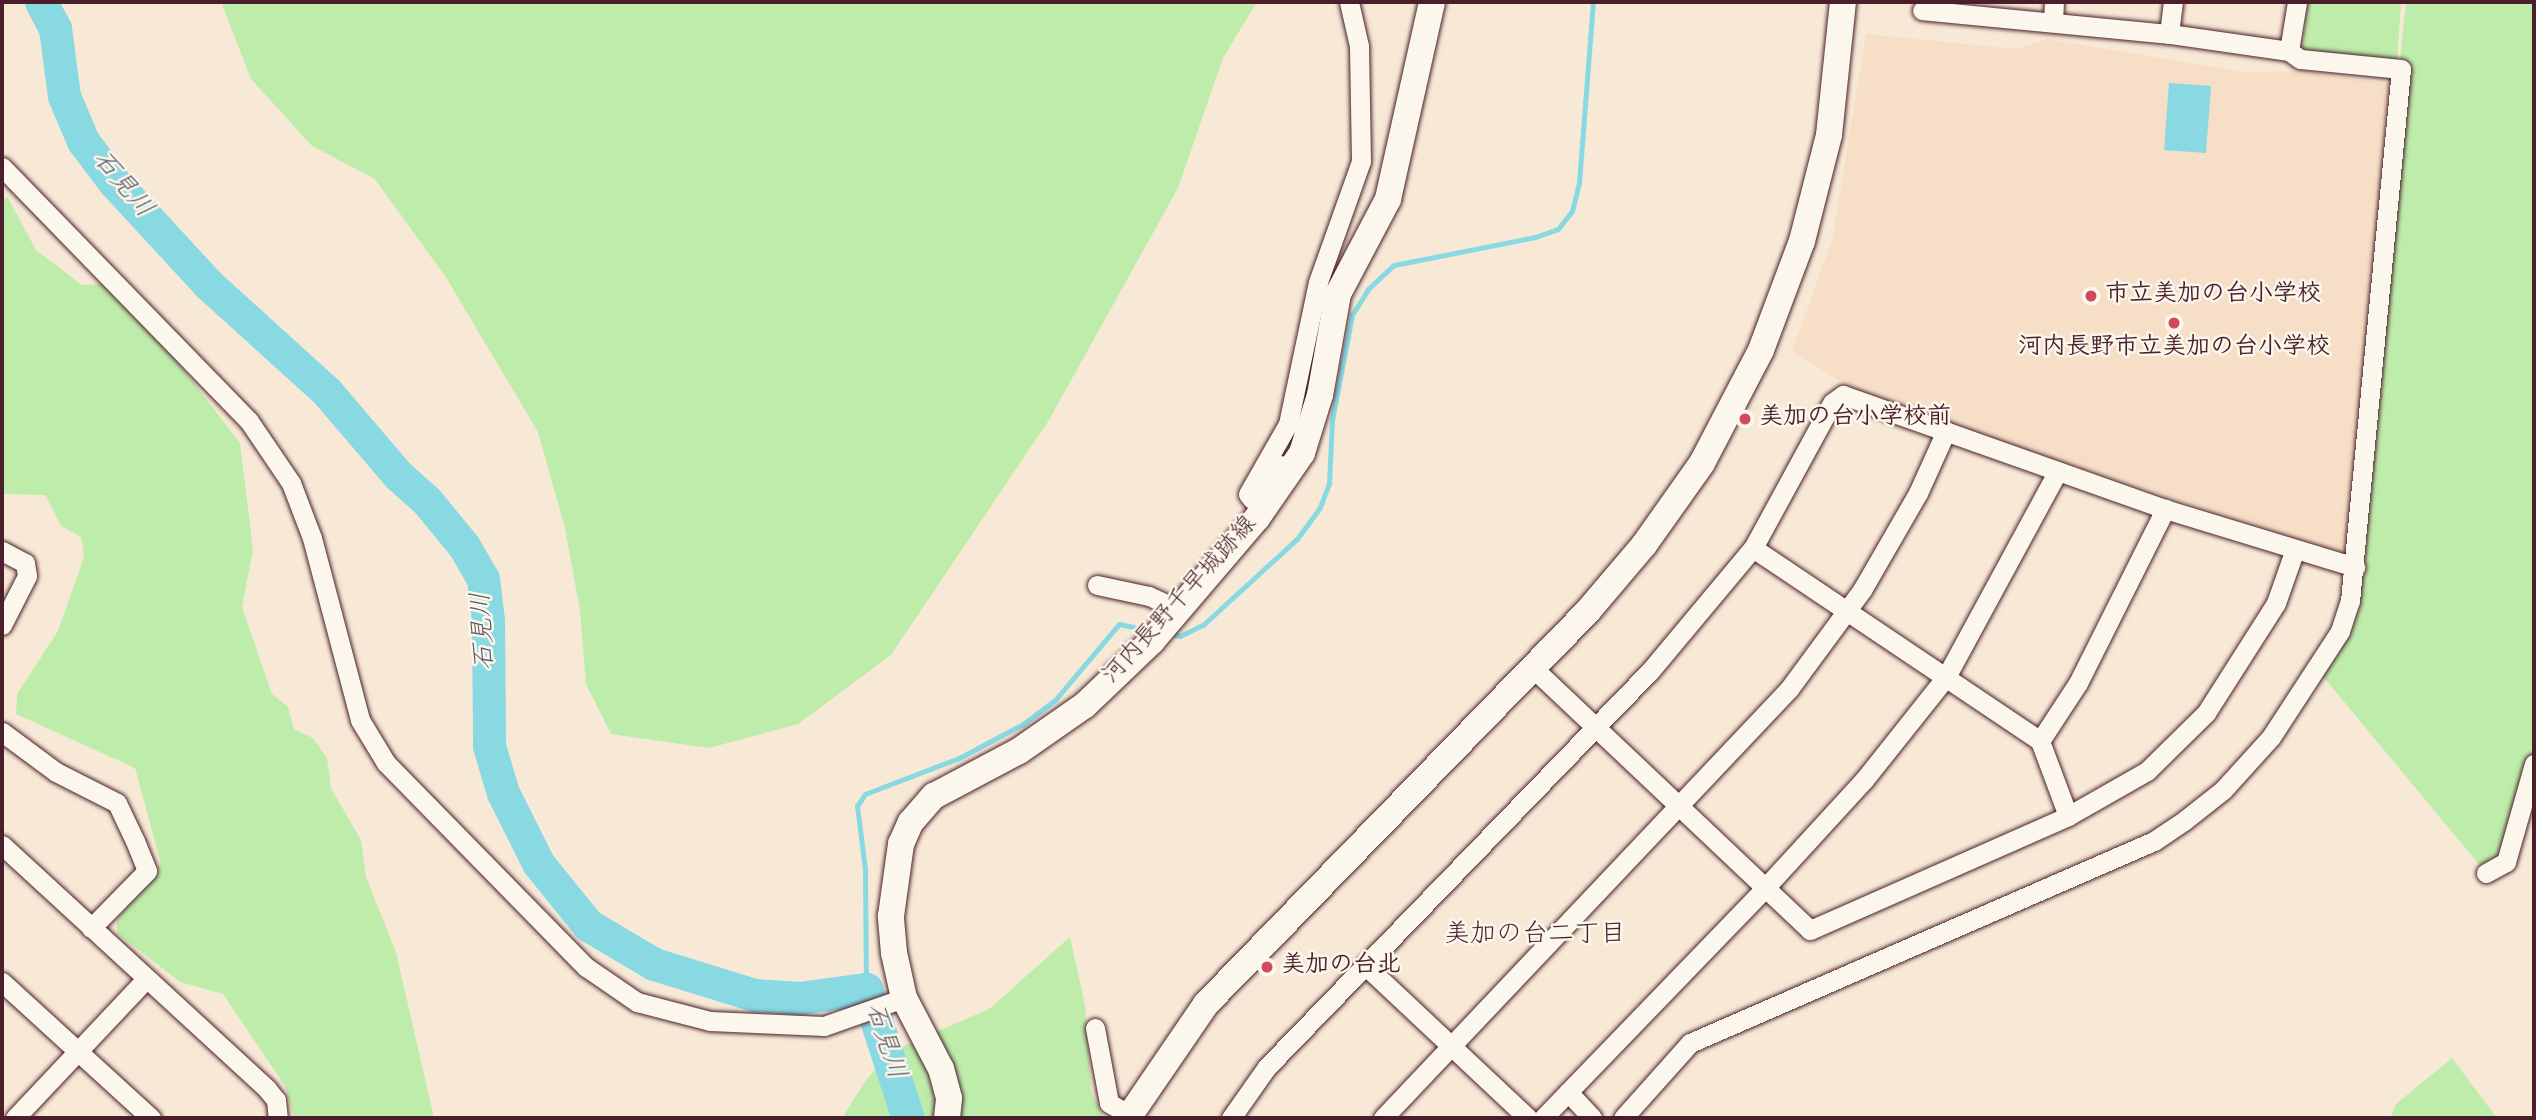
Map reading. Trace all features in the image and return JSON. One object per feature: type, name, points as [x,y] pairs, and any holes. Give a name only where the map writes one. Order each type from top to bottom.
[{"type":"street","points":[[1302,453],[1283,462],[1252,499],[1248,494],[1288,424],[1318,282],[1361,161],[1359,46],[1349,2]]},
{"type":"street","name":"河内長野千早城跡線","points":[[947,1118],[949,1098],[941,1069],[904,998],[891,916],[901,844],[911,822],[934,796],[1019,751],[1085,705],[1166,625],[1257,518],[1302,453],[1320,395],[1338,294],[1388,199],[1432,2]]},
{"type":"street","points":[[1095,1028],[1104,1088],[1110,1102],[1129,1117],[1206,1004],[1533,668],[1644,545],[1702,463],[1739,400],[1805,229],[1829,135],[1843,2]]},
{"type":"street","points":[[2169,34],[2173,2]]},
{"type":"street","points":[[2289,51],[2297,2]]},
{"type":"street","points":[[1623,1118],[1690,1044],[2154,841],[2185,820],[2223,790],[2271,737],[2340,631],[2355,566],[2401,69],[2300,59],[2289,51],[2169,34],[2054,12],[1932,7]]},
{"type":"street","points":[[2,167],[250,421],[291,482],[312,538],[360,720],[386,763],[586,967],[637,1002],[710,1021],[824,1026],[904,998]]},
{"type":"street","points":[[1231,1118],[1267,1067],[1367,967],[1650,671],[1753,548],[1832,403],[1843,395],[2165,509],[2355,566]]},
{"type":"street","points":[[1383,1118],[1681,809],[1789,690],[1847,613],[1918,493],[1946,431]]},
{"type":"street","points":[[1542,1118],[1764,889],[1864,779],[1946,677],[2058,471]]},
{"type":"street","points":[[2040,741],[2078,682],[2165,509]]},
{"type":"street","points":[[1753,548],[2040,741],[2067,816]]},
{"type":"street","points":[[1533,668],[1764,889],[1810,929],[2067,816],[2147,771],[2206,713],[2276,603],[2295,549]]},
{"type":"street","points":[[2,551],[25,563],[27,576],[2,625]]},
{"type":"street","points":[[1097,585],[1150,596],[1166,625]]},
{"type":"street","points":[[2,732],[56,772],[117,803],[135,841],[146,872],[91,928]]},
{"type":"street","points":[[2486,873],[2506,862],[2534,764]]},
{"type":"street","points":[[2,845],[267,1089],[276,1100],[278,1118]]},
{"type":"street","points":[[1367,967],[1528,1118]]},
{"type":"street","points":[[15,1118],[146,979]]},
{"type":"street","points":[[2,982],[151,1118]]},
{"type":"street","points":[[1568,1092],[1592,1118]]},
{"type":"shaded area","name":"市立美加の台小学校","points":[[1866,34],[2017,49],[2047,39],[2245,72],[2298,71],[2389,84],[2347,555],[1953,427],[1851,388],[1792,351],[1832,240]]},
{"type":"green space","points":[[221,2],[1257,2],[1223,58],[1178,188],[1049,420],[891,655],[798,724],[709,748],[611,734],[586,684],[580,611],[565,528],[538,432],[447,279],[375,179],[312,146],[251,79]]},
{"type":"green space","points":[[2308,2],[2401,2],[2397,63],[2302,52]]},
{"type":"green space","points":[[2406,2],[2534,2],[2534,764],[2506,862],[2486,873],[2316,668],[2340,631]]},
{"type":"green space","points":[[2,198],[8,198],[36,250],[82,285],[106,284],[139,312],[240,443],[253,550],[242,607],[272,694],[288,707],[294,729],[313,738],[327,758],[331,788],[361,840],[366,877],[396,952],[434,1118],[294,1118],[285,1086],[223,994],[180,982],[117,933],[117,920],[161,864],[135,768],[16,714],[17,694],[58,631],[84,557],[81,537],[61,526],[45,495],[2,494]]},
{"type":"green space","points":[[1070,937],[1085,1005],[1091,1091],[1104,1118],[842,1118],[866,1080],[892,1051],[989,1009]]},
{"type":"green space","points":[[2452,1058],[2497,1118],[2390,1118],[2396,1104]]},
{"type":"water","points":[[2169,83],[2211,86],[2206,153],[2164,150]]},
{"type":"waterway","name":"石見川","points":[[41,2],[55,28],[64,96],[83,141],[114,182],[208,284],[327,392],[398,475],[427,501],[464,546],[483,579],[488,620],[489,746],[503,793],[538,863],[588,925],[654,964],[755,995],[799,998],[866,989],[908,1118]]},
{"type":"waterway","points":[[1168,634],[1180,636],[1203,625],[1297,539],[1320,507],[1329,483],[1332,420],[1352,315],[1368,289],[1394,265],[1535,237],[1558,229],[1572,211],[1579,183],[1593,2]]},
{"type":"waterway","points":[[866,989],[865,869],[857,806],[865,794],[959,758],[1023,724],[1055,700],[1119,624],[1152,631]]},
{"type":"place","name":"市立美加の台小学校","points":[[2091,296]]},
{"type":"place","name":"河内長野市立美加の台小学校","points":[[2174,323]]},
{"type":"place","name":"美加の台小学校前","points":[[1745,419]]},
{"type":"place","name":"美加の台北","points":[[1267,967]]},
{"type":"district","name":"美加の台二丁目","points":[[1535,937]]}]
